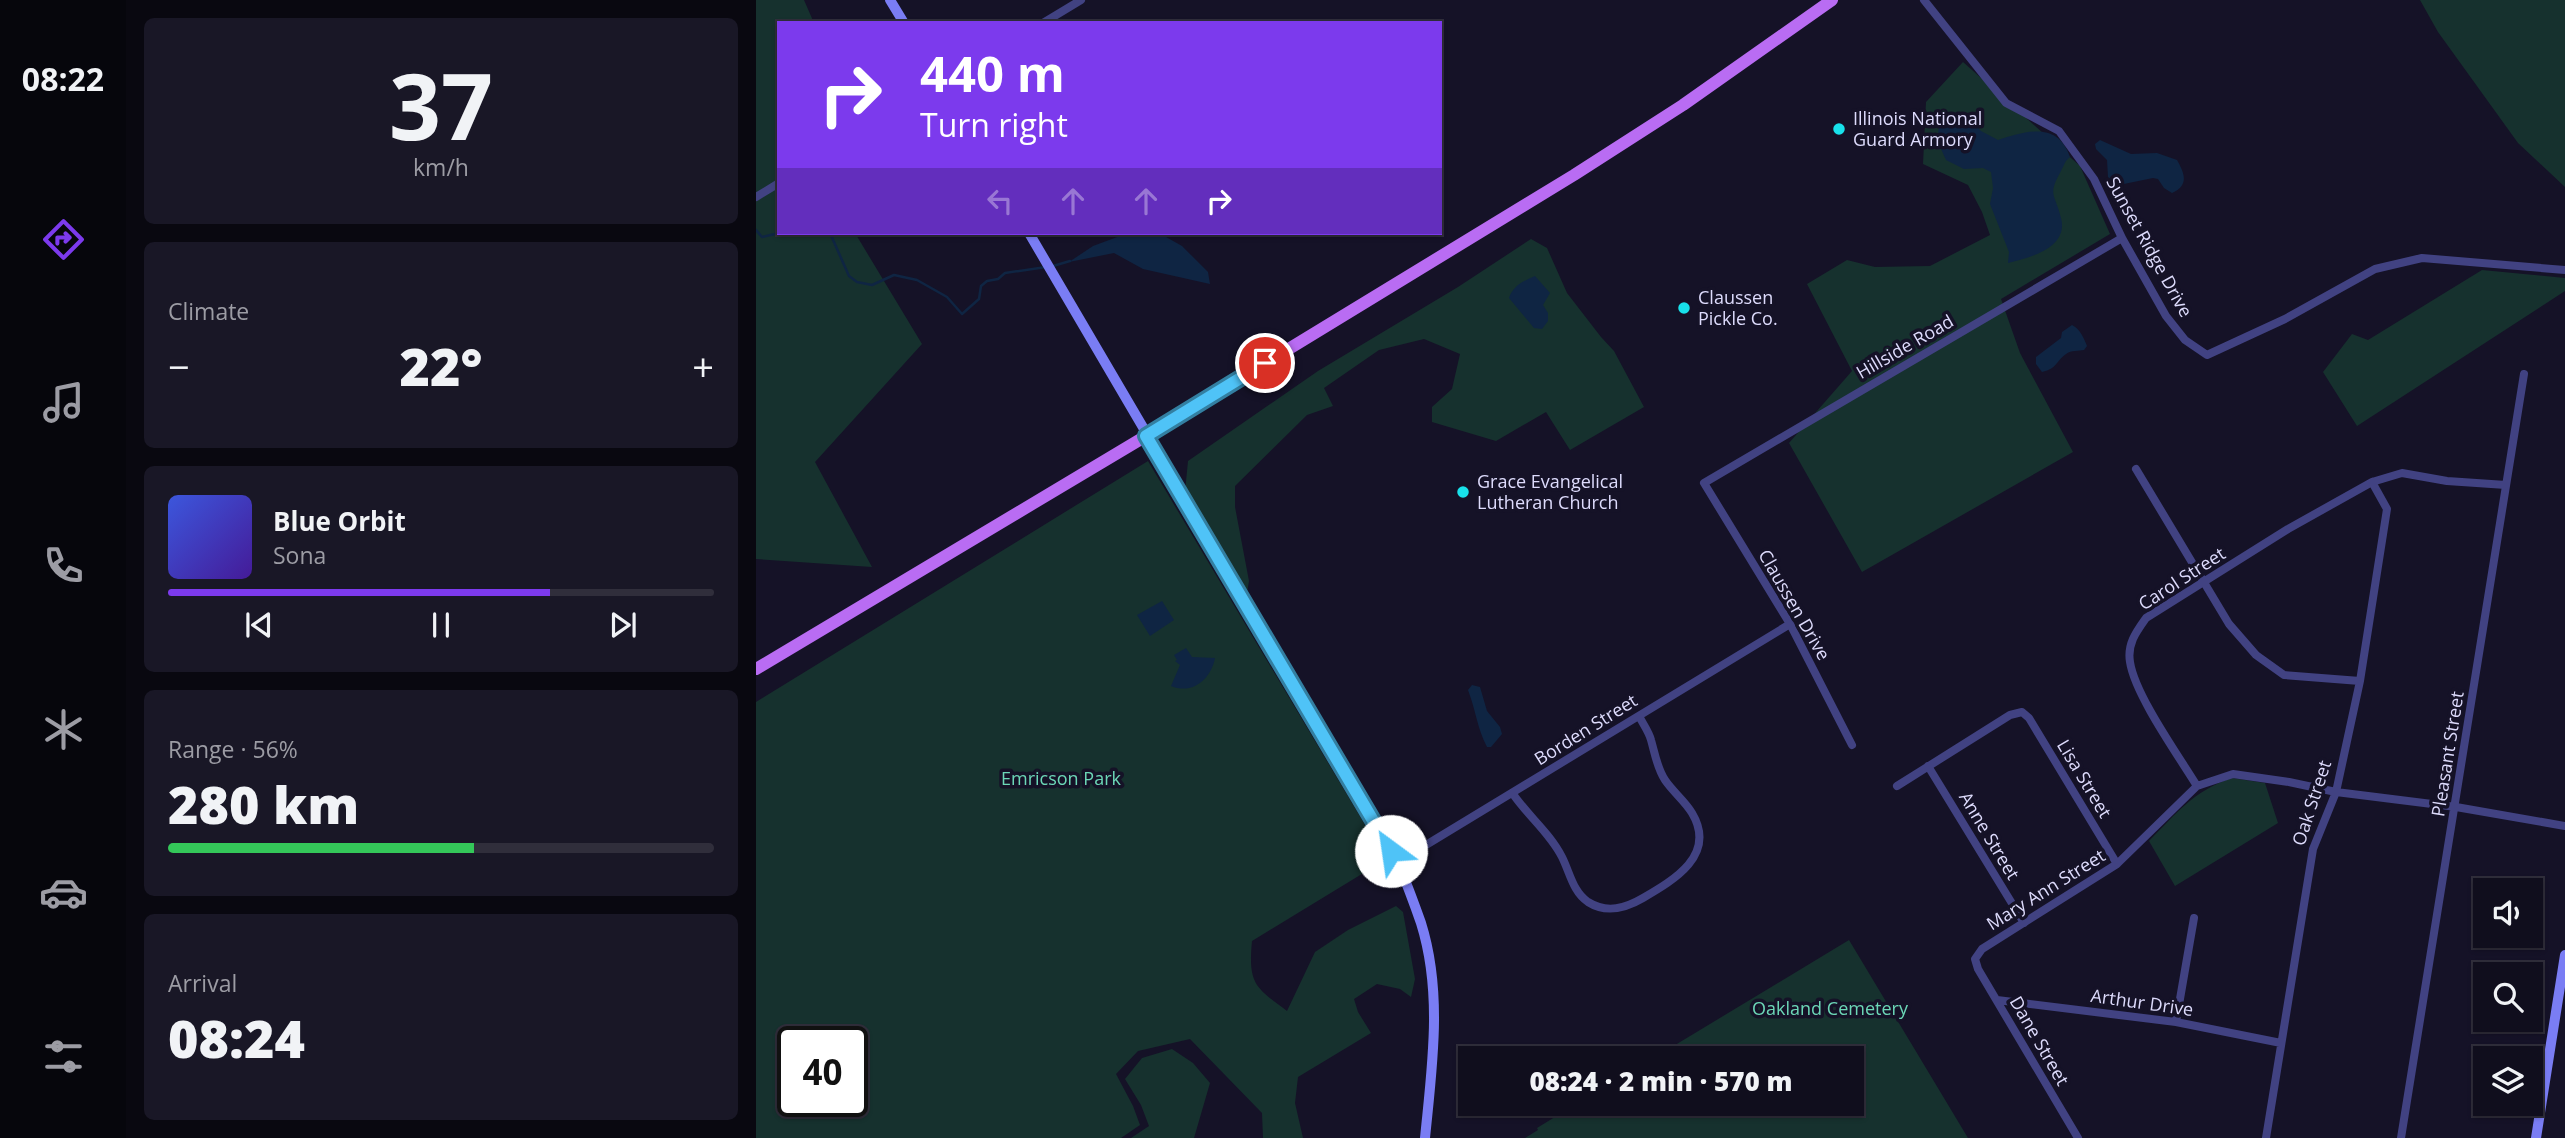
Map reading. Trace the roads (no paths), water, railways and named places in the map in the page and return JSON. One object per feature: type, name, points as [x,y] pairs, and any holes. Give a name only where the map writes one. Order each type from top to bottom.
[{"type":"main road","points":[[756,669],[1146,436],[1585,168],[1683,105],[1832,0]]},
{"type":"street","points":[[890,0],[903,21]]},
{"type":"street","points":[[1046,21],[1081,0]]},
{"type":"street","name":"Sunset Ridge Drive","points":[[1924,0],[2006,103],[2059,131],[2094,179],[2122,238],[2166,316],[2185,340],[2207,355],[2285,319],[2375,269],[2422,258],[2565,270]]},
{"type":"street","points":[[756,197],[777,184]]},
{"type":"street","points":[[1030,235],[1398,862],[1422,925],[1434,1006],[1434,1048],[1425,1138]]},
{"type":"street","name":"Hillside Road","points":[[1704,483],[2122,238]]},
{"type":"street","name":"Pleasant Street","points":[[2401,1138],[2524,374]]},
{"type":"street","points":[[2136,469],[2241,640],[2256,656],[2284,675],[2360,681]]},
{"type":"street","name":"Carol Street","points":[[2197,786],[2137,686],[2129,660],[2132,637],[2146,618],[2288,529],[2372,482],[2402,473],[2447,481],[2506,485]]},
{"type":"street","name":"Oak Street","points":[[2266,1138],[2313,849],[2336,792],[2360,681],[2387,509],[2372,482]]},
{"type":"street","name":"Claussen Drive","points":[[1704,483],[1790,624],[1852,745]]},
{"type":"street","name":"Borden Street","points":[[1398,862],[1790,624]]},
{"type":"street","name":"Lisa Street","points":[[1928,766],[2010,715],[2022,712],[2029,718],[2117,864]]},
{"type":"street","points":[[1513,794],[1562,855],[1577,892],[1587,902],[1599,908],[1620,909],[1685,872],[1696,854],[1699,830],[1692,813],[1664,779],[1655,758],[1651,738],[1639,716]]},
{"type":"street","points":[[1897,786],[1928,766]]},
{"type":"street","name":"Anne Street","points":[[1928,766],[2024,923]]},
{"type":"street","name":"Mary Ann Street","points":[[1975,959],[1982,949],[2117,864],[2197,786],[2233,774],[2565,826]]},
{"type":"street","points":[[2176,1022],[2194,918]]},
{"type":"street","points":[[2536,1138],[2565,955]]},
{"type":"street","name":"Dane Street","points":[[1975,959],[1978,969],[2078,1138]]},
{"type":"street","name":"Arthur Drive","points":[[1997,1000],[2176,1022],[2281,1043]]},
{"type":"water","points":[[1966,116],[1981,131],[1998,140],[2040,132],[2058,138],[2065,146],[2070,157],[2053,190],[2062,228],[2059,237],[2045,250],[2008,263],[2009,252],[1990,204],[1993,188],[1991,172],[1983,168],[1964,169],[1946,160],[1937,140],[1939,127],[1952,117]]},
{"type":"water","points":[[2100,140],[2131,154],[2157,153],[2177,160],[2182,170],[2183,183],[2172,193],[2164,188],[2158,179],[2153,178],[2114,186],[2108,177],[2107,160],[2096,149],[2095,144]]},
{"type":"water","points":[[1123,235],[1163,235],[1182,246],[1208,272],[1210,284],[1143,269],[1114,253],[1069,262],[1093,246]]},
{"type":"water","points":[[1535,276],[1550,293],[1543,305],[1548,313],[1548,321],[1542,329],[1534,328],[1509,298],[1519,284]]},
{"type":"water","points":[[2072,325],[2079,331],[2087,346],[2084,350],[2068,353],[2054,367],[2042,372],[2036,364],[2036,357],[2061,338],[2062,332]]},
{"type":"water","points":[[1162,601],[1174,620],[1150,636],[1137,615]]},
{"type":"water","points":[[1186,648],[1192,657],[1215,658],[1213,666],[1205,678],[1194,687],[1171,686],[1180,665],[1175,661],[1177,660],[1174,655]]},
{"type":"water","points":[[1472,685],[1480,687],[1487,711],[1500,727],[1502,734],[1491,747],[1487,747],[1479,726],[1468,690]]},
{"type":"waterway","points":[[756,230],[762,237],[777,233]]},
{"type":"waterway","points":[[831,235],[849,276],[857,282],[872,285],[894,275],[917,280],[947,297],[962,314],[979,299],[981,286],[987,281],[998,279],[1005,273],[1046,267]]},
{"type":"waterway","points":[[1053,266],[1070,261]]},
{"type":"place","name":"Illinois National Guard Armory","points":[[1839,129]]},
{"type":"place","name":"Claussen Pickle Co.","points":[[1684,308]]},
{"type":"place","name":"Grace Evangelical Lutheran Church","points":[[1463,492]]},
{"type":"park label","name":"Emricson Park","points":[[1061,779]]},
{"type":"park label","name":"Oakland Cemetery","points":[[1830,1009]]}]
